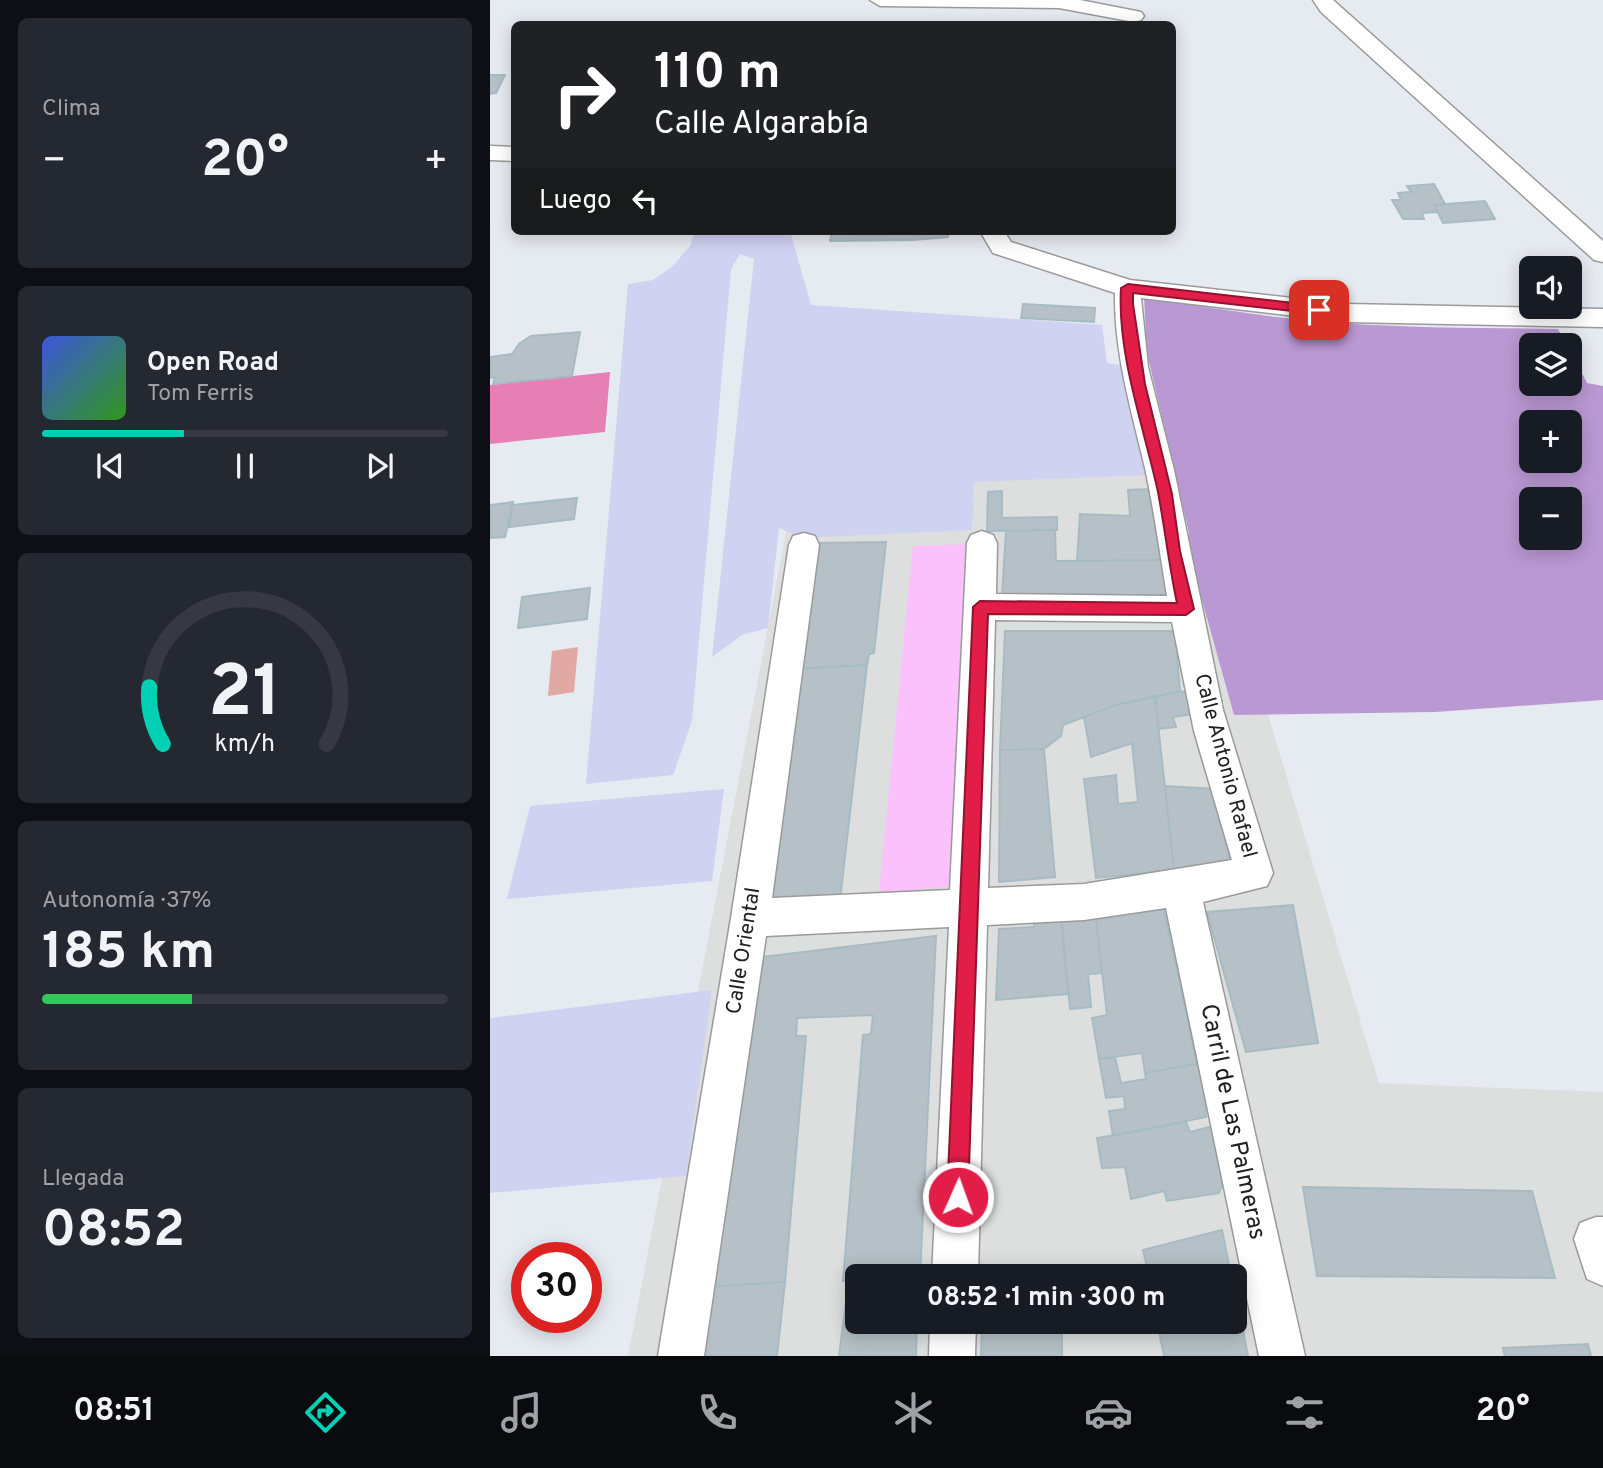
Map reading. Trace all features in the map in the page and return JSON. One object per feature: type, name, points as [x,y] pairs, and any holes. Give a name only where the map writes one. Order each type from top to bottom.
[{"type":"street","points":[[880,0],[1059,2],[1134,16]]},
{"type":"street","points":[[1323,0],[1328,8],[1603,254]]},
{"type":"street","points":[[490,153],[511,153]]},
{"type":"street","points":[[994,235],[1002,247],[1128,288],[1346,313],[1603,318]]},
{"type":"street","name":"Calle Antonio Rafael","points":[[1128,288],[1126,304],[1138,384],[1165,494],[1173,551],[1206,712],[1254,873],[1181,888]]},
{"type":"street","points":[[955,1264],[982,543]]},
{"type":"street","name":"Calle Oriental","points":[[681,1356],[750,918],[804,545]]},
{"type":"street","points":[[980,607],[1186,609]]},
{"type":"street","points":[[750,918],[1084,902],[1181,888]]},
{"type":"street","name":"Carril de Las Palmeras","points":[[1181,888],[1282,1356]]},
{"type":"street","points":[[1603,1238],[1596,1238],[1603,1263]]},
{"type":"street","points":[[952,1356],[953,1334]]},
{"type":"shaded area","points":[[694,235],[791,235],[811,305],[1102,325],[1107,363],[1125,366],[1148,475],[974,482],[972,530],[802,538],[779,528],[768,628],[742,635],[712,657],[754,259],[740,254],[731,269],[692,721],[673,775],[586,784],[628,284],[653,280],[672,267],[690,246]]},
{"type":"shaded area","points":[[1144,297],[1241,312],[1366,325],[1558,329],[1560,333],[1519,333],[1519,396],[1582,396],[1582,373],[1587,383],[1603,386],[1603,700],[1435,712],[1234,715],[1189,553],[1189,533],[1147,353]]},
{"type":"shaded area","points":[[610,372],[605,432],[490,444],[490,385]]},
{"type":"shaded area","points":[[1172,461],[1269,718],[1379,1083],[1603,1092],[1603,1356],[628,1356],[788,523],[971,472]]},
{"type":"shaded area","points":[[971,544],[955,886],[879,893],[913,546]]},
{"type":"shaded area","points":[[578,647],[574,692],[548,696],[552,651]]},
{"type":"shaded area","points":[[724,789],[712,881],[507,899],[530,806]]},
{"type":"shaded area","points":[[712,990],[686,1176],[490,1193],[490,1018]]},
{"type":"building","points":[[490,75],[505,75],[496,93],[490,94]]},
{"type":"building","points":[[1434,184],[1445,204],[1434,205],[1437,212],[1422,213],[1424,219],[1403,219],[1392,200],[1401,200],[1398,193],[1411,192],[1407,186]]},
{"type":"building","points":[[1485,201],[1495,219],[1443,223],[1434,205]]},
{"type":"building","points":[[831,235],[948,235],[912,240],[830,241]]},
{"type":"building","points":[[1023,304],[1095,308],[1094,322],[1021,318]]},
{"type":"building","points":[[580,332],[572,376],[493,384],[495,377],[490,378],[490,357],[512,354],[519,344],[531,336]]},
{"type":"building","points":[[1154,489],[1166,560],[1077,561],[1080,514],[1130,516],[1128,490]]},
{"type":"building","points":[[1002,491],[1002,518],[1057,517],[1057,530],[987,531],[988,492]]},
{"type":"building","points":[[577,498],[574,519],[509,527],[513,505]]},
{"type":"building","points":[[513,502],[505,537],[490,538],[490,505]]},
{"type":"building","points":[[1055,530],[1056,561],[1166,560],[1169,603],[1002,595],[1006,531]]},
{"type":"building","points":[[886,542],[874,653],[869,654],[867,665],[793,669],[815,543]]},
{"type":"building","points":[[590,588],[587,619],[518,628],[522,597]]},
{"type":"building","points":[[1005,631],[1175,631],[1180,691],[1116,705],[1063,725],[1061,736],[1044,749],[1000,750]]},
{"type":"building","points":[[867,665],[840,900],[755,907],[793,669]]},
{"type":"building","points":[[1180,691],[1189,693],[1194,714],[1173,717],[1176,727],[1159,729],[1155,697]]},
{"type":"building","points":[[1155,697],[1174,870],[1096,878],[1084,779],[1116,775],[1118,804],[1138,802],[1132,743],[1091,757],[1084,717],[1116,705]]},
{"type":"building","points":[[1044,749],[1055,877],[999,882],[1000,750]]},
{"type":"building","points":[[1165,786],[1215,789],[1230,862],[1174,870]]},
{"type":"building","points":[[1162,901],[1197,1064],[1145,1073],[1142,1053],[1099,1059],[1092,1018],[1107,1015],[1095,910]]},
{"type":"building","points":[[1293,905],[1318,1043],[1246,1052],[1207,912]]},
{"type":"building","points":[[1095,910],[1102,973],[1088,974],[1091,1007],[1070,1009],[1061,914]]},
{"type":"building","points":[[1061,919],[1068,994],[996,1000],[999,929],[1034,927],[1034,920]]},
{"type":"building","points":[[936,936],[921,1264],[845,1264],[843,1281],[863,1035],[871,1034],[873,1015],[797,1018],[796,1036],[806,1036],[785,1282],[706,1287],[745,959]]},
{"type":"building","points":[[1115,1057],[1121,1083],[1146,1079],[1145,1073],[1197,1064],[1203,1067],[1210,1102],[1205,1103],[1206,1117],[1113,1136],[1109,1111],[1125,1109],[1124,1096],[1106,1098],[1099,1059]]},
{"type":"building","points":[[1186,1122],[1190,1132],[1209,1127],[1216,1131],[1226,1175],[1219,1193],[1167,1201],[1164,1191],[1131,1199],[1125,1167],[1102,1168],[1097,1138]]},
{"type":"building","points":[[1303,1187],[1532,1191],[1555,1278],[1317,1276]]},
{"type":"building","points":[[1222,1230],[1229,1264],[1146,1264],[1143,1250]]},
{"type":"building","points":[[785,1282],[777,1356],[696,1356],[706,1287]]},
{"type":"building","points":[[845,1310],[845,1334],[917,1334],[916,1356],[839,1356]]},
{"type":"building","points":[[982,1334],[1062,1334],[1062,1356],[981,1356]]},
{"type":"building","points":[[1160,1334],[1244,1334],[1248,1356],[1164,1356]]},
{"type":"building","points":[[1588,1344],[1591,1356],[1505,1356],[1503,1348]]},
{"type":"route","points":[[958,1197],[980,607],[1186,609],[1173,551],[1165,494],[1138,384],[1126,304],[1128,288],[1319,310]]}]
